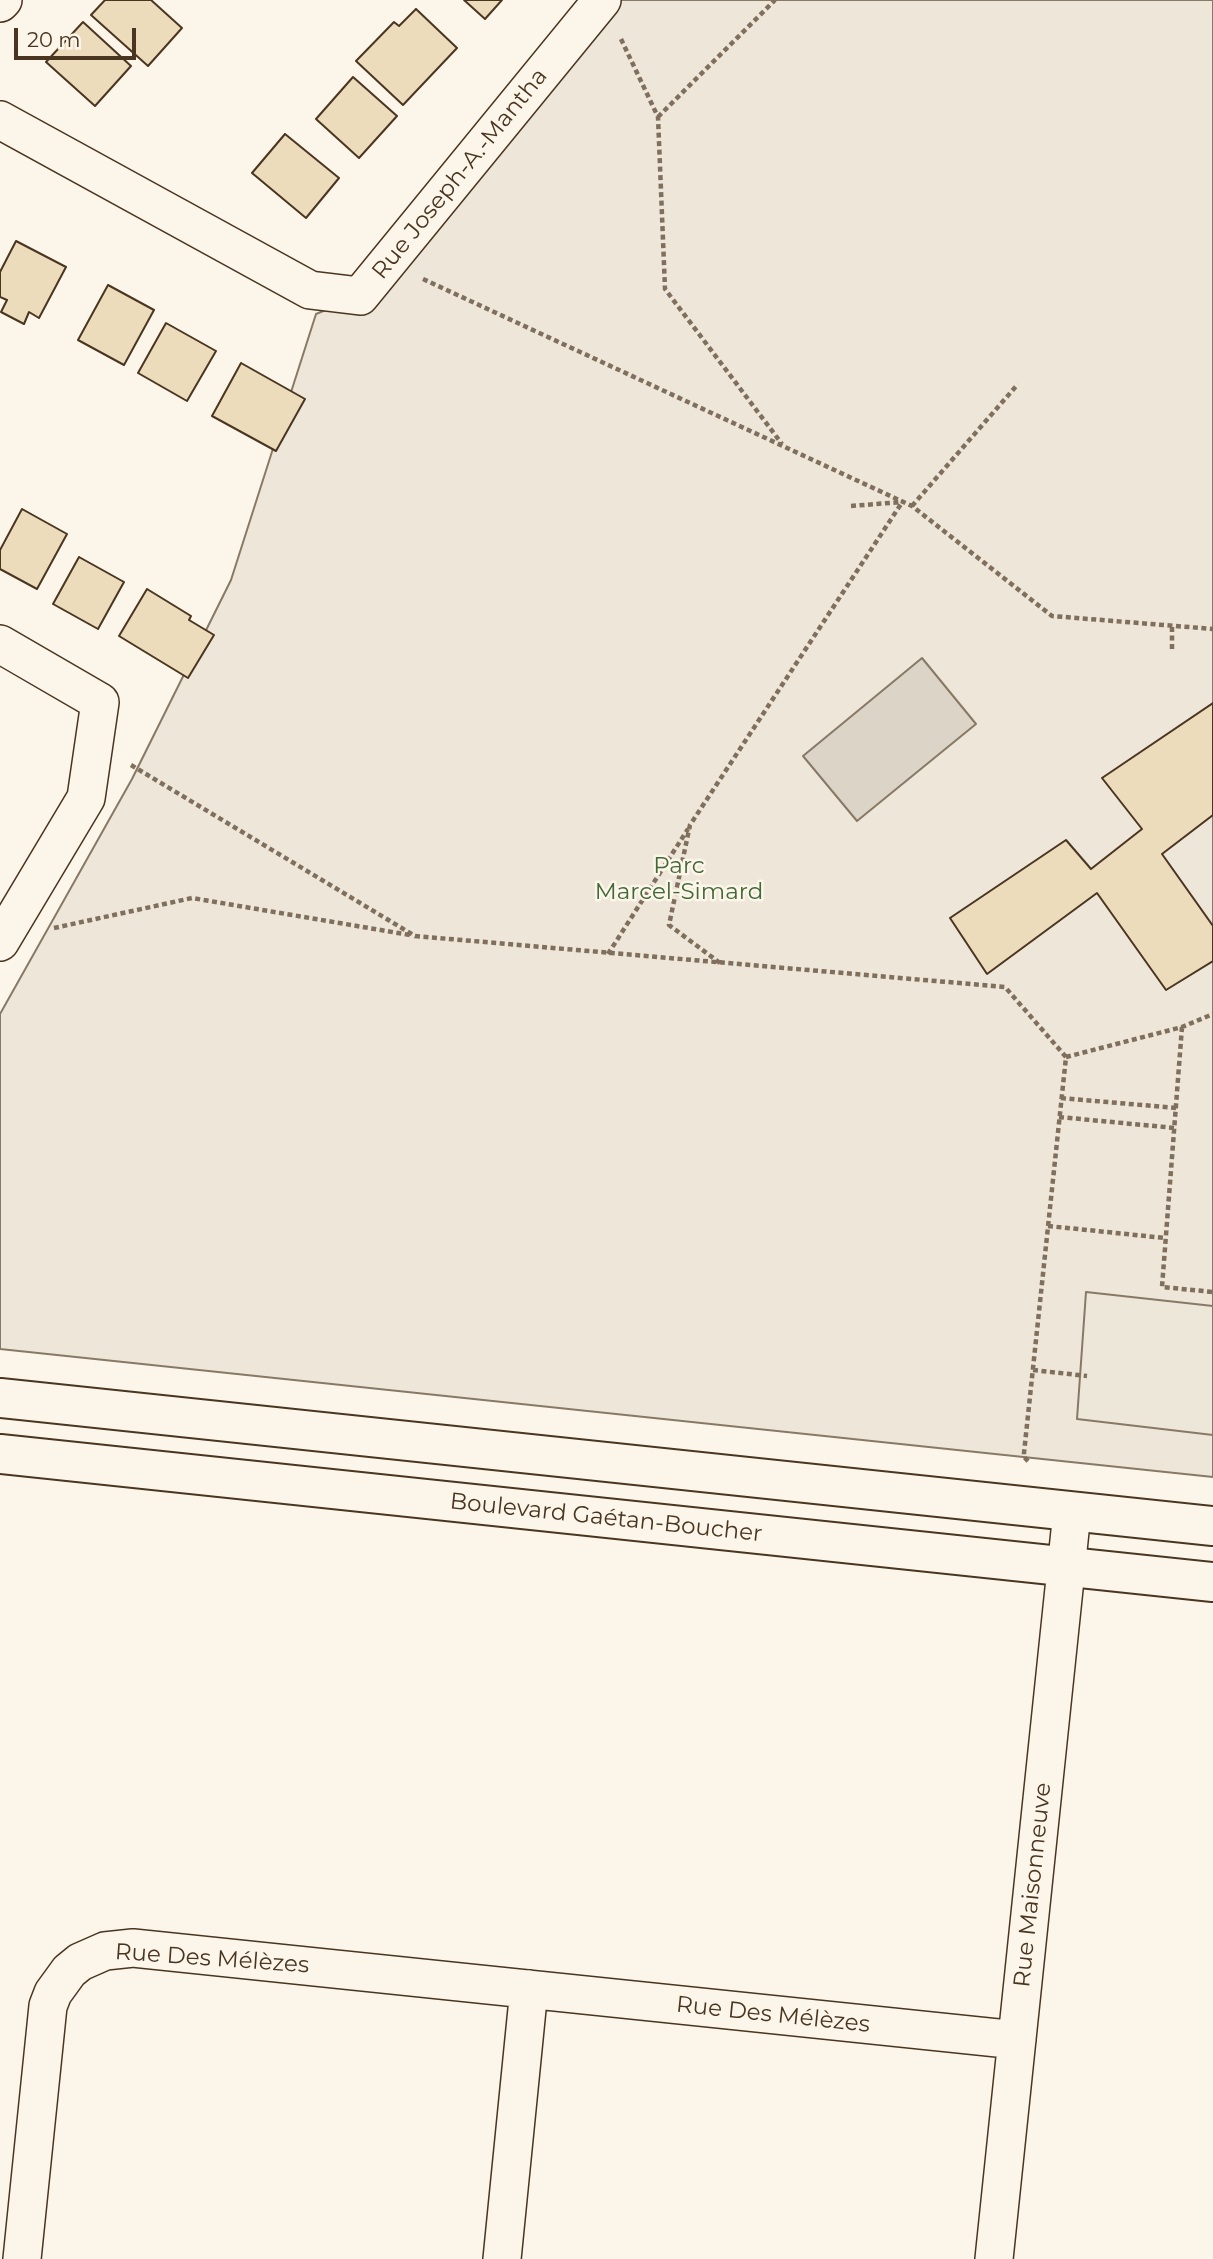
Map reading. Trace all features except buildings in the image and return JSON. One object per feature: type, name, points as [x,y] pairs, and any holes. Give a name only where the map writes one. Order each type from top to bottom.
[{"type":"street","name":"Rue Joseph-A.-Mantha","points":[[0,120],[310,290],[360,296],[602,0]]},
{"type":"street","points":[[0,644],[100,702],[86,798],[1,940]]},
{"type":"street","points":[[0,1398],[1213,1526]]},
{"type":"street","name":"Boulevard Gaétan-Boucher","points":[[0,1454],[1213,1582]]},
{"type":"street","name":"Rue Maisonneuve","points":[[994,2259],[1072,1512]]},
{"type":"street","name":"Rue Des Mélèzes","points":[[22,2259],[48,2006],[60,1981],[86,1958],[105,1951],[132,1948],[1017,2040]]},
{"type":"street","points":[[502,2259],[530,1989]]},
{"type":"path","points":[[658,117],[775,0]]},
{"type":"path","points":[[619,35],[658,117],[665,289],[782,446]]},
{"type":"path","points":[[388,262],[903,501],[1052,616],[1213,629]]},
{"type":"path","points":[[912,506],[1018,384]]},
{"type":"path","points":[[851,506],[903,501]]},
{"type":"path","points":[[608,954],[903,501]]},
{"type":"path","points":[[1172,626],[1172,649]]},
{"type":"path","points":[[94,743],[415,936]]},
{"type":"path","points":[[690,825],[669,925],[720,964]]},
{"type":"path","points":[[1,940],[192,898],[415,936],[1005,987],[1066,1057],[1024,1457],[1030,1462]]},
{"type":"path","points":[[1066,1057],[1182,1027],[1213,1014]]},
{"type":"path","points":[[1182,1027],[1161,1287],[1213,1292]]},
{"type":"path","points":[[1061,1098],[1176,1108]]},
{"type":"path","points":[[1059,1117],[1175,1128]]},
{"type":"path","points":[[1048,1226],[1166,1238]]},
{"type":"path","points":[[1033,1370],[1087,1376]]},
{"type":"green space","name":"Parc Marcel-Simard","points":[[602,0],[1213,0],[1213,1477],[0,1349],[0,1014],[132,779],[231,580],[316,314],[360,296]]},
{"type":"shaded area","points":[[922,658],[976,724],[857,821],[803,756]]},
{"type":"shaded area","points":[[1086,1292],[1213,1306],[1213,1435],[1077,1419]]}]
